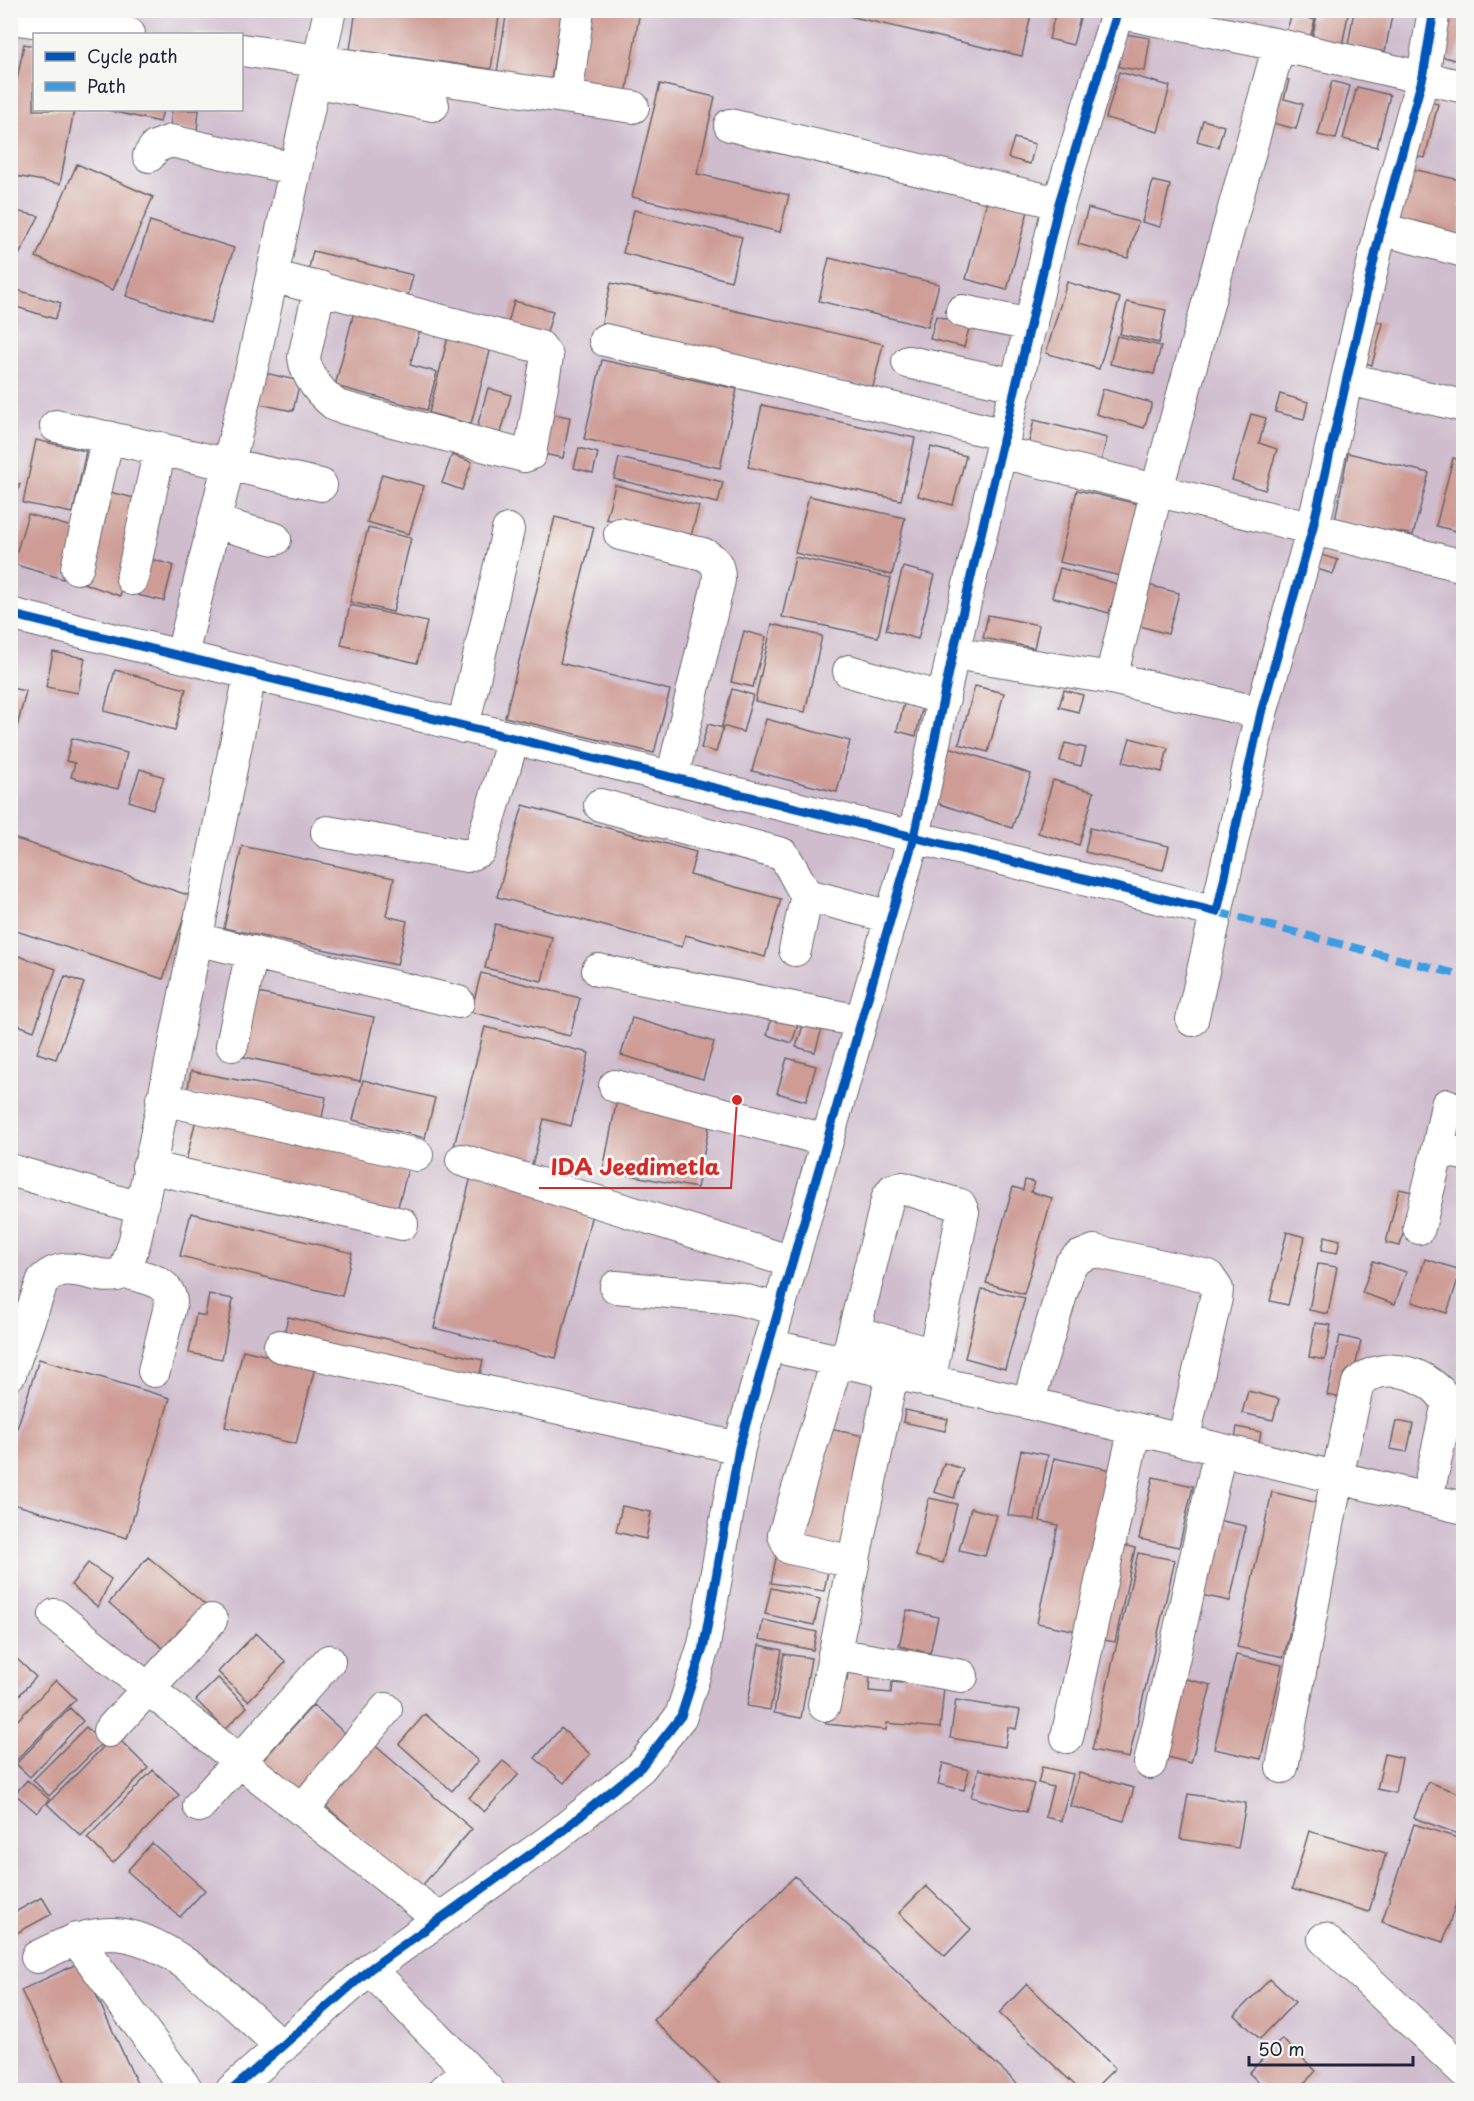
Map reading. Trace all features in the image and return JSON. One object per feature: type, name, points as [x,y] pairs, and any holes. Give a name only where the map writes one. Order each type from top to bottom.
[{"type":"street","points":[[182,655],[272,276],[330,10]]},
{"type":"street","points":[[566,97],[578,10]]},
{"type":"street","points":[[1192,1020],[1261,713],[1312,531],[1382,229],[1423,76],[1434,10]]},
{"type":"street","points":[[232,2091],[370,1969],[438,1918],[556,1836],[640,1767],[681,1716],[704,1645],[739,1448],[914,837],[953,653],[1059,203],[1118,11],[1423,76],[1464,87]]},
{"type":"street","points":[[10,18],[122,33]]},
{"type":"street","points":[[1111,678],[1157,489],[1279,45]]},
{"type":"street","points":[[243,50],[433,105]]},
{"type":"street","points":[[317,71],[566,97],[633,107]]},
{"type":"street","points":[[730,124],[1059,203]]},
{"type":"street","points":[[150,156],[155,147],[171,141],[295,169]]},
{"type":"street","points":[[1382,229],[1464,251]]},
{"type":"street","points":[[272,276],[320,287],[540,347],[547,357],[530,454],[524,456],[337,406],[325,397],[305,368],[304,357],[320,287]]},
{"type":"street","points":[[962,311],[1031,325]]},
{"type":"street","points":[[605,340],[1003,444],[1312,531],[1464,566]]},
{"type":"street","points":[[908,362],[1017,385]]},
{"type":"street","points":[[1348,379],[1464,406]]},
{"type":"street","points":[[56,426],[321,485]]},
{"type":"street","points":[[77,568],[108,437]]},
{"type":"street","points":[[132,579],[160,448]]},
{"type":"street","points":[[214,522],[274,538]]},
{"type":"street","points":[[463,727],[508,531]]},
{"type":"street","points":[[620,534],[703,554],[713,558],[718,568],[719,580],[672,778]]},
{"type":"street","points":[[10,614],[1217,912]]},
{"type":"street","points":[[953,653],[1111,678],[1261,713]]},
{"type":"street","points":[[849,671],[944,699]]},
{"type":"street","points":[[125,1272],[135,1240],[148,1167],[250,675]]},
{"type":"street","points":[[327,832],[467,856],[475,854],[480,850],[513,739]]},
{"type":"street","points":[[600,805],[782,855],[791,864],[800,886],[807,895],[891,917]]},
{"type":"street","points":[[795,950],[807,895]]},
{"type":"street","points":[[196,939],[458,1002]]},
{"type":"street","points":[[232,1046],[252,952]]},
{"type":"street","points":[[598,970],[860,1021]]},
{"type":"street","points":[[615,1086],[826,1140]]},
{"type":"street","points":[[162,1099],[417,1155]]},
{"type":"street","points":[[1419,1228],[1451,1151],[1447,1105]]},
{"type":"street","points":[[462,1160],[792,1262]]},
{"type":"street","points":[[148,1167],[402,1224]]},
{"type":"street","points":[[10,1170],[140,1208]]},
{"type":"street","points":[[854,1562],[790,1548],[784,1534],[854,1332],[888,1197],[893,1191],[903,1188],[960,1205],[963,1212],[932,1368]]},
{"type":"street","points":[[735,1298],[745,1247]]},
{"type":"street","points":[[1028,1403],[1070,1266],[1077,1258],[1094,1251],[1208,1276],[1217,1289],[1216,1298],[1183,1441]]},
{"type":"street","points":[[10,1374],[43,1280],[52,1272],[62,1269],[117,1276],[125,1272],[162,1283],[170,1292],[171,1302],[154,1371]]},
{"type":"street","points":[[616,1287],[735,1298],[778,1309]]},
{"type":"street","points":[[854,1332],[932,1368],[1028,1403],[1134,1431],[1464,1508]]},
{"type":"street","points":[[768,1345],[892,1374],[932,1368]]},
{"type":"street","points":[[280,1346],[739,1448]]},
{"type":"street","points":[[1282,1767],[1337,1477],[1358,1383],[1377,1370],[1405,1374],[1456,1396],[1427,1498]]},
{"type":"street","points":[[824,1705],[892,1374]]},
{"type":"street","points":[[1067,1737],[1134,1431]]},
{"type":"street","points":[[1150,1763],[1220,1450]]},
{"type":"street","points":[[56,1615],[438,1918]]},
{"type":"street","points":[[109,1731],[211,1620]]},
{"type":"street","points":[[834,1654],[962,1676]]},
{"type":"street","points":[[198,1806],[329,1661]]},
{"type":"street","points":[[303,1809],[386,1709]]},
{"type":"street","points":[[37,1957],[76,1939],[113,1934],[141,1941],[180,1958],[282,2047]]},
{"type":"street","points":[[76,1939],[187,2091]]},
{"type":"street","points":[[1324,1939],[1464,2071]]},
{"type":"street","points":[[370,1969],[478,2081],[444,2091]]},
{"type":"shaded area","points":[[11,11],[1463,11],[1463,2090],[11,2090]]},
{"type":"building","points":[[356,10],[500,10],[491,69],[350,49]]},
{"type":"building","points":[[507,10],[562,10],[551,80],[497,72]]},
{"type":"building","points":[[586,10],[640,10],[626,95],[574,86]]},
{"type":"building","points":[[823,10],[1032,10],[1022,56]]},
{"type":"building","points":[[1056,10],[1082,10],[1073,45],[1049,39]]},
{"type":"building","points":[[1318,10],[1349,10],[1342,46],[1312,39]]},
{"type":"building","points":[[1354,10],[1392,15],[1385,52],[1348,45]]},
{"type":"building","points":[[1446,13],[1464,19],[1464,30],[1455,60],[1433,54]]},
{"type":"building","points":[[1292,14],[1315,20],[1310,38],[1286,32]]},
{"type":"building","points":[[1125,34],[1150,38],[1145,71],[1119,67]]},
{"type":"building","points":[[24,44],[33,46],[33,111],[74,111],[60,184],[10,175],[10,115]]},
{"type":"building","points":[[1119,72],[1170,86],[1158,132],[1106,118]]},
{"type":"building","points":[[1276,77],[1289,80],[1284,99],[1303,104],[1296,129],[1265,121]]},
{"type":"building","points":[[1332,81],[1350,86],[1336,139],[1318,135]]},
{"type":"building","points":[[660,84],[715,97],[697,174],[789,195],[780,232],[632,197]]},
{"type":"building","points":[[1357,87],[1390,95],[1377,147],[1343,139]]},
{"type":"building","points":[[1421,100],[1438,104],[1425,158],[1408,155]]},
{"type":"building","points":[[111,111],[163,111],[160,122]]},
{"type":"building","points":[[172,111],[199,111],[197,131],[170,127]]},
{"type":"building","points":[[1203,120],[1224,126],[1218,147],[1197,141]]},
{"type":"building","points":[[1014,138],[1035,144],[1030,164],[1008,158]]},
{"type":"building","points":[[77,164],[153,197],[113,290],[36,257]]},
{"type":"building","points":[[1404,167],[1464,181],[1459,207],[1464,210],[1457,237],[1391,221]]},
{"type":"building","points":[[1153,181],[1170,185],[1160,227],[1142,222]]},
{"type":"building","points":[[988,197],[1029,207],[1007,290],[966,279]]},
{"type":"building","points":[[1088,208],[1138,222],[1128,258],[1078,244]]},
{"type":"building","points":[[10,210],[39,216],[10,273]]},
{"type":"building","points":[[634,210],[742,237],[731,281],[623,253]]},
{"type":"building","points":[[150,221],[234,248],[210,323],[126,296]]},
{"type":"building","points":[[313,251],[413,275],[407,300],[307,277]]},
{"type":"building","points":[[829,258],[939,284],[928,327],[819,301]]},
{"type":"building","points":[[1067,282],[1120,298],[1099,369],[1046,353]]},
{"type":"building","points":[[611,283],[883,344],[873,387],[601,326]]},
{"type":"building","points":[[10,288],[61,303],[55,319],[10,305]]},
{"type":"building","points":[[514,301],[553,311],[545,340],[506,331]]},
{"type":"building","points":[[1127,302],[1166,310],[1159,343],[1120,334]]},
{"type":"building","points":[[356,304],[422,322],[410,365],[437,372],[427,410],[335,386]]},
{"type":"building","points":[[936,316],[970,325],[964,347],[930,339]]},
{"type":"building","points":[[1366,319],[1383,323],[1372,365],[1355,360]]},
{"type":"building","points":[[451,325],[494,336],[471,424],[429,413]]},
{"type":"building","points":[[1117,336],[1161,346],[1154,374],[1110,364]]},
{"type":"building","points":[[602,360],[737,389],[720,468],[584,439]]},
{"type":"building","points":[[265,373],[300,381],[293,411],[259,404]]},
{"type":"building","points":[[488,388],[511,395],[501,433],[477,427]]},
{"type":"building","points":[[1103,389],[1152,403],[1144,428],[1096,414]]},
{"type":"building","points":[[1280,394],[1308,402],[1304,419],[1275,412]]},
{"type":"building","points":[[762,405],[915,438],[901,500],[748,467]]},
{"type":"building","points":[[545,413],[570,417],[563,458],[538,453]]},
{"type":"building","points":[[1251,414],[1266,418],[1259,443],[1277,449],[1265,490],[1232,480]]},
{"type":"building","points":[[1034,420],[1107,438],[1100,464],[1028,446]]},
{"type":"building","points":[[36,440],[86,451],[73,513],[23,503]]},
{"type":"building","points":[[931,447],[966,456],[953,505],[918,496]]},
{"type":"building","points":[[579,448],[598,453],[593,473],[574,468]]},
{"type":"building","points":[[1348,453],[1429,473],[1413,535],[1335,520]]},
{"type":"building","points":[[452,455],[472,462],[462,490],[442,483]]},
{"type":"building","points":[[619,458],[723,482],[718,503],[614,479]]},
{"type":"building","points":[[1453,458],[1464,461],[1464,501],[1456,531],[1436,526]]},
{"type":"building","points":[[382,474],[424,486],[409,534],[367,522]]},
{"type":"building","points":[[10,482],[20,484],[11,515],[10,515]]},
{"type":"building","points":[[615,485],[699,506],[690,540],[606,519]]},
{"type":"building","points":[[1077,490],[1138,504],[1121,576],[1059,562]]},
{"type":"building","points":[[105,491],[143,500],[120,596],[80,582]]},
{"type":"building","points":[[809,496],[905,518],[892,575],[795,553]]},
{"type":"building","points":[[28,514],[78,529],[63,579],[13,564]]},
{"type":"building","points":[[555,517],[594,527],[560,663],[670,690],[654,753],[505,717]]},
{"type":"building","points":[[368,528],[411,538],[393,612],[350,602]]},
{"type":"building","points":[[1321,555],[1338,560],[1333,574],[1317,569]]},
{"type":"building","points":[[795,557],[891,578],[878,637],[782,617]]},
{"type":"building","points":[[146,558],[173,565],[164,601],[137,595]]},
{"type":"building","points":[[903,567],[935,575],[918,639],[886,630]]},
{"type":"building","points":[[1060,568],[1118,584],[1109,613],[1052,597]]},
{"type":"building","points":[[1144,584],[1179,593],[1168,634],[1133,624]]},
{"type":"building","points":[[350,605],[427,622],[417,663],[341,645]]},
{"type":"building","points":[[988,615],[1039,625],[1034,648],[983,638]]},
{"type":"building","points":[[772,624],[822,636],[805,712],[755,701]]},
{"type":"building","points":[[744,631],[766,637],[753,687],[731,682]]},
{"type":"building","points":[[53,652],[85,658],[78,693],[46,687]]},
{"type":"building","points":[[115,670],[186,689],[175,730],[104,711]]},
{"type":"building","points":[[975,686],[1004,693],[988,752],[959,744]]},
{"type":"building","points":[[10,688],[26,691],[15,735],[10,734]]},
{"type":"building","points":[[732,689],[753,695],[743,732],[722,726]]},
{"type":"building","points":[[1064,690],[1083,695],[1078,712],[1059,707]]},
{"type":"building","points":[[904,704],[922,708],[916,736],[897,731]]},
{"type":"building","points":[[766,719],[850,741],[837,792],[752,771]]},
{"type":"building","points":[[708,724],[723,728],[716,752],[701,748]]},
{"type":"building","points":[[72,738],[127,753],[118,789],[71,777],[75,763],[66,761]]},
{"type":"building","points":[[1130,738],[1168,748],[1162,772],[1123,762]]},
{"type":"building","points":[[10,742],[15,742],[12,762],[10,762]]},
{"type":"building","points":[[1065,743],[1086,748],[1081,766],[1060,761]]},
{"type":"building","points":[[949,747],[1031,774],[1012,828],[931,801]]},
{"type":"building","points":[[140,769],[164,777],[153,809],[129,801]]},
{"type":"building","points":[[1053,780],[1094,792],[1079,845],[1038,833]]},
{"type":"building","points":[[523,805],[696,852],[690,875],[781,899],[765,957],[685,935],[682,947],[497,897]]},
{"type":"building","points":[[1090,828],[1169,846],[1163,870],[1085,852]]},
{"type":"building","points":[[10,837],[191,896],[163,979],[10,929]]},
{"type":"building","points":[[242,846],[394,878],[386,916],[407,921],[397,965],[224,928]]},
{"type":"building","points":[[495,924],[552,937],[542,981],[485,968]]},
{"type":"building","points":[[10,953],[56,969],[34,1031],[10,1022]]},
{"type":"building","points":[[481,973],[580,998],[570,1036],[471,1012]]},
{"type":"building","points":[[65,976],[84,983],[56,1059],[37,1053]]},
{"type":"building","points":[[258,993],[374,1017],[360,1081],[244,1057]]},
{"type":"building","points":[[773,1013],[799,1021],[792,1043],[767,1035]]},
{"type":"building","points":[[632,1018],[714,1042],[703,1079],[621,1055]]},
{"type":"building","points":[[805,1020],[823,1025],[815,1052],[796,1047]]},
{"type":"building","points":[[485,1027],[589,1053],[571,1126],[544,1119],[532,1165],[454,1146]]},
{"type":"building","points":[[787,1058],[816,1066],[806,1101],[777,1093]]},
{"type":"building","points":[[191,1071],[326,1097],[322,1118],[187,1093]]},
{"type":"building","points":[[363,1080],[435,1098],[425,1138],[353,1120]]},
{"type":"building","points":[[617,1099],[711,1117],[697,1188],[603,1170]]},
{"type":"building","points":[[197,1115],[409,1165],[396,1214],[185,1165]]},
{"type":"building","points":[[472,1172],[595,1202],[556,1358],[434,1328]]},
{"type":"building","points":[[1025,1180],[1034,1182],[1031,1192],[1052,1198],[1024,1294],[986,1283],[1013,1187],[1023,1190]]},
{"type":"building","points":[[1399,1189],[1413,1192],[1400,1246],[1386,1243]]},
{"type":"building","points":[[191,1213],[352,1253],[342,1296],[180,1256]]},
{"type":"building","points":[[1287,1232],[1305,1237],[1288,1305],[1270,1301]]},
{"type":"building","points":[[1325,1236],[1340,1240],[1337,1253],[1322,1250]]},
{"type":"building","points":[[1425,1259],[1461,1270],[1447,1313],[1412,1302]]},
{"type":"building","points":[[1373,1261],[1406,1272],[1395,1304],[1362,1293]]},
{"type":"building","points":[[1318,1264],[1337,1267],[1328,1314],[1309,1310]]},
{"type":"building","points":[[982,1289],[1025,1298],[1005,1369],[965,1358]]},
{"type":"building","points":[[209,1294],[233,1299],[222,1359],[189,1353],[196,1314],[205,1316]]},
{"type":"building","points":[[288,1317],[483,1360],[478,1383],[283,1339]]},
{"type":"building","points":[[1315,1323],[1331,1325],[1325,1360],[1309,1357]]},
{"type":"building","points":[[1340,1336],[1361,1341],[1348,1399],[1327,1395]]},
{"type":"building","points":[[243,1350],[315,1367],[296,1444],[225,1427]]},
{"type":"building","points":[[39,1359],[170,1398],[127,1538],[10,1503],[10,1451]]},
{"type":"building","points":[[1248,1391],[1279,1399],[1273,1420],[1242,1413]]},
{"type":"building","points":[[905,1410],[948,1419],[945,1431],[903,1422]]},
{"type":"building","points":[[1396,1421],[1413,1424],[1407,1452],[1390,1449]]},
{"type":"building","points":[[1237,1427],[1261,1432],[1258,1449],[1234,1445]]},
{"type":"building","points":[[825,1428],[869,1437],[843,1556],[799,1547]]},
{"type":"building","points":[[1021,1450],[1048,1455],[1035,1520],[1008,1515]]},
{"type":"building","points":[[1054,1458],[1117,1471],[1082,1632],[1037,1623],[1058,1525],[1040,1521]]},
{"type":"building","points":[[944,1463],[963,1469],[954,1498],[934,1492]]},
{"type":"building","points":[[1153,1477],[1193,1486],[1179,1547],[1139,1539]]},
{"type":"building","points":[[1272,1492],[1318,1503],[1284,1657],[1237,1647]]},
{"type":"building","points":[[929,1498],[957,1504],[943,1563],[915,1556]]},
{"type":"building","points":[[622,1506],[651,1512],[646,1539],[616,1532]]},
{"type":"building","points":[[971,1508],[997,1515],[985,1556],[959,1550]]},
{"type":"building","points":[[1217,1520],[1246,1526],[1230,1601],[1201,1595]]},
{"type":"building","points":[[1119,1544],[1135,1548],[1115,1642],[1099,1639]]},
{"type":"building","points":[[1138,1553],[1175,1560],[1129,1758],[1092,1750]]},
{"type":"building","points":[[148,1557],[208,1607],[169,1653],[109,1603]]},
{"type":"building","points":[[776,1558],[829,1566],[824,1591],[771,1583]]},
{"type":"building","points":[[88,1563],[111,1579],[98,1607],[71,1585]]},
{"type":"building","points":[[771,1588],[820,1599],[814,1625],[765,1614]]},
{"type":"building","points":[[907,1610],[938,1617],[930,1653],[899,1646]]},
{"type":"building","points":[[763,1620],[817,1632],[813,1650],[759,1639]]},
{"type":"building","points":[[256,1633],[286,1662],[248,1701],[218,1672]]},
{"type":"building","points":[[759,1645],[782,1650],[770,1710],[747,1706]]},
{"type":"building","points":[[784,1654],[811,1658],[801,1718],[774,1713]]},
{"type":"building","points":[[1236,1655],[1282,1665],[1261,1759],[1214,1749]]},
{"type":"building","points":[[14,1656],[36,1677],[10,1705],[10,1660]]},
{"type":"building","points":[[848,1671],[870,1673],[869,1691],[891,1693],[892,1682],[902,1683],[903,1675],[944,1687],[940,1728],[887,1723],[886,1730],[826,1724],[831,1679],[847,1681]]},
{"type":"building","points":[[1178,1677],[1211,1685],[1191,1763],[1159,1755]]},
{"type":"building","points":[[218,1678],[247,1707],[225,1729],[196,1700]]},
{"type":"building","points":[[56,1680],[76,1699],[10,1767],[10,1728]]},
{"type":"building","points":[[956,1700],[1020,1710],[1016,1729],[1008,1727],[1005,1747],[950,1738]]},
{"type":"building","points":[[313,1705],[347,1735],[297,1790],[263,1760]]},
{"type":"building","points":[[70,1708],[83,1721],[30,1777],[16,1764]]},
{"type":"building","points":[[425,1714],[478,1761],[452,1791],[399,1744]]},
{"type":"building","points":[[86,1727],[102,1743],[49,1796],[33,1780]]},
{"type":"building","points":[[561,1728],[590,1754],[564,1783],[535,1758]]},
{"type":"building","points":[[115,1735],[148,1768],[81,1836],[47,1804]]},
{"type":"building","points":[[372,1743],[472,1829],[420,1888],[321,1802]]},
{"type":"building","points":[[1385,1754],[1402,1758],[1395,1793],[1377,1789]]},
{"type":"building","points":[[503,1761],[519,1774],[484,1812],[469,1798]]},
{"type":"building","points":[[943,1763],[969,1770],[964,1790],[938,1784]]},
{"type":"building","points":[[1042,1767],[1073,1774],[1061,1821],[1045,1817],[1053,1787],[1038,1783]]},
{"type":"building","points":[[979,1769],[1034,1784],[1026,1812],[971,1797]]},
{"type":"building","points":[[153,1770],[179,1795],[113,1863],[87,1838]]},
{"type":"building","points":[[1079,1773],[1134,1788],[1124,1821],[1070,1806]]},
{"type":"building","points":[[27,1780],[49,1799],[37,1813],[15,1794]]},
{"type":"building","points":[[1428,1782],[1464,1795],[1464,1836],[1414,1818]]},
{"type":"building","points":[[1188,1794],[1246,1803],[1238,1848],[1180,1839]]},
{"type":"building","points":[[1414,1824],[1464,1840],[1464,1880],[1443,1942],[1382,1922]]},
{"type":"building","points":[[1309,1831],[1386,1853],[1369,1912],[1292,1889]]},
{"type":"building","points":[[152,1843],[205,1890],[180,1917],[127,1871]]},
{"type":"building","points":[[795,1876],[1024,2090],[726,2090],[653,2020]]},
{"type":"building","points":[[926,1886],[971,1929],[945,1956],[899,1913]]},
{"type":"building","points":[[42,1897],[52,1914],[13,1935],[10,1930],[10,1915]]},
{"type":"building","points":[[81,1962],[140,2090],[68,2090],[21,1990]]},
{"type":"building","points":[[1270,1979],[1295,2002],[1260,2039],[1235,2015]]},
{"type":"building","points":[[1027,1984],[1115,2068],[1093,2090],[1080,2090],[999,2013]]},
{"type":"building","points":[[1282,2039],[1316,2071],[1297,2090],[1267,2090],[1249,2073]]},
{"type":"marked path","points":[[1217,912],[1464,976]]},
{"type":"cycle path","points":[[232,2090],[370,1969],[556,1836],[641,1767],[681,1716],[704,1645],[739,1448],[914,837],[953,653],[1059,203],[1118,10]]},
{"type":"cycle path","points":[[10,614],[1217,912],[1261,713],[1312,531],[1381,229],[1423,76],[1434,10]]},
{"type":"place","name":"IDA Jeedimetla","points":[[737,1100]]}]
